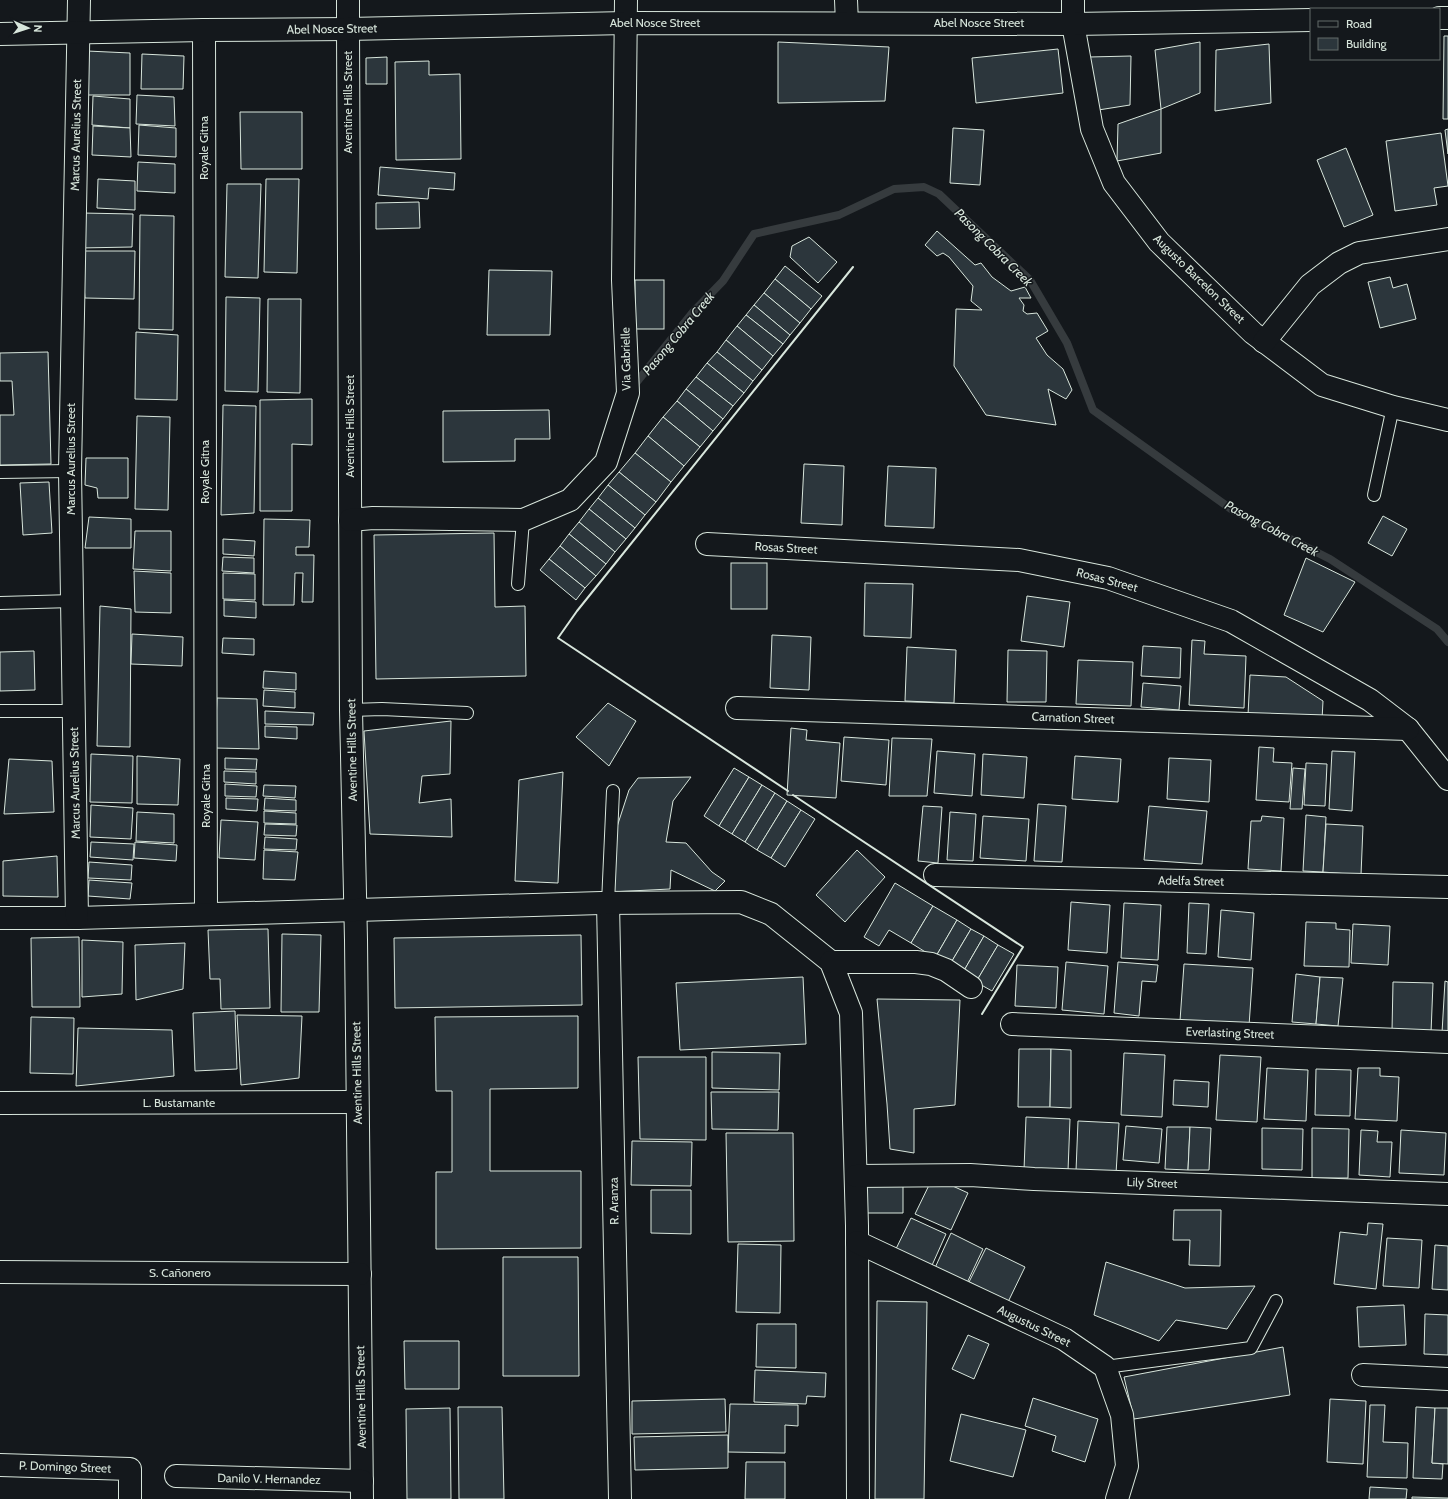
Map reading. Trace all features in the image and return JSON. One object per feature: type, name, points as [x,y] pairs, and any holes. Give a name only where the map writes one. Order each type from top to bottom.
[{"type":"street","name":"Marcus Aurelius Street","points":[[77,918],[70,471],[79,0]]},
{"type":"street","name":"Aventine Hills Street","points":[[348,0],[350,520],[362,1490]]},
{"type":"street","name":"Via Gabrielle","points":[[350,520],[373,518],[524,520],[570,500],[606,462],[628,393],[623,280],[626,0]]},
{"type":"street","points":[[846,0],[847,23]]},
{"type":"street","name":"Augusto Barcelon Street","points":[[1073,0],[1073,24],[1092,129],[1114,183],[1159,242],[1264,342],[1322,385],[1393,407],[1448,420]]},
{"type":"street","name":"Abel Nosce Street","points":[[0,34],[626,23],[1073,24],[1310,20]]},
{"type":"street","name":"Royale Gitna","points":[[204,30],[206,914]]},
{"type":"street","points":[[1264,342],[1310,285],[1339,263],[1359,253],[1448,239]]},
{"type":"street","name":"Rosas Street","points":[[707,544],[1019,560],[1108,578],[1231,621],[1370,700],[1408,729],[1448,779]]},
{"type":"street","name":"Carnation Street","points":[[737,708],[1408,729]]},
{"type":"street","name":"Adelfa Street","points":[[935,874],[1448,888]]},
{"type":"street","points":[[0,918],[77,918],[608,903],[740,902],[771,914],[831,962],[851,1013],[857,1242],[858,1499]]},
{"type":"street","name":"R. Aranza","points":[[608,903],[620,1499]]},
{"type":"street","points":[[831,962],[916,962],[932,964],[946,970],[971,987]]},
{"type":"street","name":"Everlasting Street","points":[[1012,1024],[1448,1042]]},
{"type":"street","name":"L. Bustamante","points":[[0,1103],[358,1102]]},
{"type":"street","name":"Lily Street","points":[[856,1176],[970,1175],[1034,1179],[1448,1194]]},
{"type":"street","name":"Augustus Street","points":[[857,1242],[1064,1339],[1105,1367]]},
{"type":"street","name":"S. Cañonero","points":[[0,1272],[360,1274]]},
{"type":"street","points":[[1105,1367],[1122,1415],[1127,1466],[1116,1499]]},
{"type":"street","points":[[1363,1375],[1448,1379]]},
{"type":"street","name":"P. Domingo Street","points":[[0,1465],[130,1470],[130,1499]]},
{"type":"street","name":"Danilo V. Hernandez","points":[[176,1476],[362,1490]]},
{"type":"lane","points":[[1374,495],[1393,407]]},
{"type":"lane","points":[[0,472],[70,471]]},
{"type":"lane","points":[[518,584],[524,520]]},
{"type":"lane","points":[[0,603],[72,601]]},
{"type":"lane","points":[[352,710],[382,708],[468,713]]},
{"type":"lane","points":[[0,710],[74,711]]},
{"type":"lane","points":[[608,903],[613,791]]},
{"type":"lane","points":[[1105,1367],[1251,1348],[1276,1301]]},
{"type":"building","points":[[1444,36],[1448,36],[1448,119],[1443,119]]},
{"type":"building","points":[[778,42],[889,47],[885,101],[778,103]]},
{"type":"building","points":[[1200,42],[1200,93],[1161,109],[1155,50]]},
{"type":"building","points":[[1269,44],[1271,103],[1215,111],[1216,50]]},
{"type":"building","points":[[1058,49],[1063,93],[976,103],[972,58]]},
{"type":"building","points":[[87,51],[130,53],[130,95],[87,95]]},
{"type":"building","points":[[142,54],[184,56],[183,89],[141,89]]},
{"type":"building","points":[[1131,56],[1130,105],[1092,111],[1089,57]]},
{"type":"building","points":[[387,57],[387,84],[366,84],[366,58]]},
{"type":"building","points":[[429,61],[429,75],[460,74],[461,159],[396,160],[395,62]]},
{"type":"building","points":[[137,95],[174,97],[175,126],[136,124]]},
{"type":"building","points":[[93,96],[130,99],[130,128],[92,125]]},
{"type":"building","points":[[1161,109],[1161,153],[1117,161],[1118,124]]},
{"type":"building","points":[[240,112],[302,112],[302,169],[241,169]]},
{"type":"building","points":[[139,125],[176,128],[176,157],[138,155]]},
{"type":"building","points":[[93,126],[130,128],[131,157],[92,155]]},
{"type":"building","points":[[953,128],[984,130],[980,185],[950,183]]},
{"type":"building","points":[[1448,129],[1448,154],[1445,130]]},
{"type":"building","points":[[1441,133],[1448,186],[1434,188],[1437,205],[1395,211],[1386,141]]},
{"type":"building","points":[[1346,148],[1373,215],[1344,227],[1317,160]]},
{"type":"building","points":[[138,162],[175,164],[175,193],[137,191]]},
{"type":"building","points":[[380,167],[455,173],[454,190],[429,188],[428,199],[378,195]]},
{"type":"building","points":[[98,179],[135,181],[135,210],[97,208]]},
{"type":"building","points":[[266,179],[299,179],[297,273],[264,272]]},
{"type":"building","points":[[227,184],[261,184],[258,278],[225,277]]},
{"type":"building","points":[[419,202],[420,228],[376,229],[376,203]]},
{"type":"building","points":[[82,213],[133,214],[132,247],[80,248]]},
{"type":"building","points":[[140,215],[174,216],[173,330],[139,329]]},
{"type":"building","points":[[937,231],[975,265],[981,263],[992,277],[1011,291],[1025,287],[1031,298],[1019,298],[1024,305],[1023,311],[1027,314],[1037,313],[1048,331],[1036,338],[1047,355],[1063,369],[1072,390],[1066,399],[1048,389],[1056,425],[986,415],[954,366],[956,309],[982,310],[971,301],[973,286],[949,257],[943,253],[937,256],[925,245]]},
{"type":"building","points":[[809,237],[837,262],[818,283],[790,257],[792,246]]},
{"type":"building","points":[[81,251],[135,251],[134,299],[85,298]]},
{"type":"building","points":[[785,266],[822,296],[811,309],[775,279]]},
{"type":"building","points":[[489,270],[552,271],[550,335],[487,335]]},
{"type":"building","points":[[1390,277],[1393,288],[1407,284],[1416,319],[1380,328],[1368,282]]},
{"type":"building","points":[[775,279],[811,309],[800,323],[764,293]]},
{"type":"building","points":[[635,280],[664,280],[664,329],[635,329]]},
{"type":"building","points":[[764,293],[800,323],[790,335],[754,305]]},
{"type":"building","points":[[226,297],[260,298],[258,392],[225,391]]},
{"type":"building","points":[[268,299],[301,299],[300,393],[267,392]]},
{"type":"building","points":[[754,305],[790,335],[783,344],[746,315]]},
{"type":"building","points":[[746,315],[783,344],[773,356],[737,326]]},
{"type":"building","points":[[737,326],[773,356],[762,370],[726,340]]},
{"type":"building","points":[[136,332],[178,335],[177,400],[135,399]]},
{"type":"building","points":[[726,340],[762,370],[753,381],[717,352]]},
{"type":"building","points":[[48,352],[51,464],[0,465],[0,415],[14,415],[12,381],[0,381],[0,353]]},
{"type":"building","points":[[717,352],[753,381],[744,393],[707,363]]},
{"type":"building","points":[[707,363],[744,393],[733,406],[696,377]]},
{"type":"building","points":[[696,377],[733,406],[723,419],[686,389]]},
{"type":"building","points":[[686,389],[723,419],[713,431],[677,401]]},
{"type":"building","points":[[312,399],[312,445],[292,444],[292,511],[260,511],[260,400]]},
{"type":"building","points":[[677,401],[713,431],[700,447],[663,417]]},
{"type":"building","points":[[223,405],[256,406],[254,513],[221,515]]},
{"type":"building","points":[[549,410],[550,439],[515,439],[515,461],[443,462],[443,411]]},
{"type":"building","points":[[137,416],[170,417],[168,510],[135,509]]},
{"type":"building","points":[[663,417],[700,447],[684,466],[648,436]]},
{"type":"building","points":[[648,436],[684,466],[671,482],[635,453]]},
{"type":"building","points":[[635,453],[671,482],[656,502],[619,472]]},
{"type":"building","points":[[86,458],[128,458],[128,498],[98,498],[97,488],[85,485]]},
{"type":"building","points":[[804,464],[844,466],[842,525],[801,523]]},
{"type":"building","points":[[888,466],[936,468],[934,528],[885,526]]},
{"type":"building","points":[[619,472],[656,502],[645,515],[608,485]]},
{"type":"building","points":[[49,482],[52,533],[23,535],[20,483]]},
{"type":"building","points":[[608,485],[645,515],[635,528],[598,498]]},
{"type":"building","points":[[598,498],[635,528],[626,539],[589,509]]},
{"type":"building","points":[[589,509],[626,539],[615,552],[579,522]]},
{"type":"building","points":[[1383,516],[1407,529],[1392,556],[1368,543]]},
{"type":"building","points":[[89,517],[131,519],[131,548],[85,548]]},
{"type":"building","points":[[264,519],[310,520],[309,547],[296,547],[296,555],[314,555],[313,602],[302,602],[303,573],[295,573],[294,605],[263,605]]},
{"type":"building","points":[[579,522],[615,552],[606,564],[569,534]]},
{"type":"building","points":[[135,531],[171,531],[171,571],[133,569]]},
{"type":"building","points":[[494,533],[495,607],[525,606],[526,676],[376,679],[374,535]]},
{"type":"building","points":[[569,534],[606,564],[596,576],[560,546]]},
{"type":"building","points":[[223,539],[255,541],[254,556],[223,554]]},
{"type":"building","points":[[560,546],[596,576],[585,588],[549,559]]},
{"type":"building","points":[[223,557],[254,558],[254,573],[222,571]]},
{"type":"building","points":[[1306,558],[1355,582],[1323,632],[1284,615]]},
{"type":"building","points":[[549,559],[585,588],[576,600],[540,570]]},
{"type":"building","points":[[731,563],[767,563],[767,609],[731,609]]},
{"type":"building","points":[[134,571],[171,573],[171,613],[135,612]]},
{"type":"building","points":[[223,573],[255,574],[255,600],[223,599]]},
{"type":"building","points":[[865,583],[913,584],[911,638],[864,636]]},
{"type":"building","points":[[1027,596],[1070,602],[1064,647],[1021,641]]},
{"type":"building","points":[[224,600],[256,602],[256,618],[224,616]]},
{"type":"building","points":[[100,606],[131,609],[130,747],[97,746]]},
{"type":"building","points":[[132,634],[183,637],[182,666],[131,664]]},
{"type":"building","points":[[772,635],[811,637],[809,690],[770,688]]},
{"type":"building","points":[[223,638],[254,639],[254,655],[222,653]]},
{"type":"building","points":[[1192,640],[1205,641],[1204,654],[1246,656],[1244,708],[1189,705]]},
{"type":"building","points":[[1143,646],[1181,648],[1180,678],[1141,676]]},
{"type":"building","points":[[907,647],[956,650],[954,703],[905,701]]},
{"type":"building","points":[[1008,650],[1047,651],[1046,702],[1007,702]]},
{"type":"building","points":[[34,651],[35,690],[0,691],[0,652]]},
{"type":"building","points":[[1078,660],[1133,662],[1131,706],[1076,704]]},
{"type":"building","points":[[264,671],[296,673],[296,690],[263,688]]},
{"type":"building","points":[[1250,675],[1286,677],[1323,701],[1322,720],[1248,715]]},
{"type":"building","points":[[1143,683],[1181,686],[1179,710],[1141,707]]},
{"type":"building","points":[[264,690],[295,692],[295,708],[263,706]]},
{"type":"building","points":[[217,698],[257,699],[259,749],[215,748]]},
{"type":"building","points":[[608,703],[636,721],[609,766],[576,737]]},
{"type":"building","points":[[265,711],[314,713],[313,725],[265,724]]},
{"type":"building","points":[[451,721],[450,774],[422,776],[419,803],[451,799],[452,837],[370,834],[364,731]]},
{"type":"building","points":[[265,726],[297,727],[297,739],[265,737]]},
{"type":"building","points":[[791,728],[807,730],[806,740],[840,743],[836,798],[787,795]]},
{"type":"building","points":[[844,737],[889,740],[886,785],[841,781]]},
{"type":"building","points":[[892,738],[932,739],[927,796],[889,796]]},
{"type":"building","points":[[1259,747],[1274,748],[1273,762],[1292,763],[1289,802],[1256,800]]},
{"type":"building","points":[[937,751],[975,754],[972,796],[934,793]]},
{"type":"building","points":[[1332,751],[1355,752],[1352,811],[1329,809]]},
{"type":"building","points":[[91,754],[133,756],[132,803],[90,802]]},
{"type":"building","points":[[983,754],[1027,757],[1024,798],[981,795]]},
{"type":"building","points":[[137,756],[180,759],[178,805],[137,804]]},
{"type":"building","points":[[1075,756],[1121,759],[1118,802],[1072,799]]},
{"type":"building","points":[[225,758],[257,759],[256,770],[225,769]]},
{"type":"building","points":[[1169,758],[1211,760],[1209,802],[1167,799]]},
{"type":"building","points":[[9,759],[52,761],[54,812],[4,814]]},
{"type":"building","points":[[1306,763],[1327,764],[1325,806],[1304,805]]},
{"type":"building","points":[[734,768],[749,777],[719,826],[704,816]]},
{"type":"building","points":[[1293,768],[1305,769],[1302,809],[1290,809]]},
{"type":"building","points":[[224,771],[256,772],[256,784],[224,782]]},
{"type":"building","points":[[563,772],[558,883],[515,881],[519,780]]},
{"type":"building","points":[[691,777],[673,801],[666,842],[686,843],[712,872],[725,881],[715,891],[671,870],[670,889],[610,892],[613,839],[629,790],[638,778]]},
{"type":"building","points":[[749,777],[762,785],[732,834],[719,826]]},
{"type":"building","points":[[225,784],[257,786],[256,797],[225,796]]},
{"type":"building","points":[[264,785],[296,786],[295,798],[263,796]]},
{"type":"building","points":[[762,785],[775,793],[745,842],[732,834]]},
{"type":"building","points":[[775,793],[787,801],[757,850],[745,842]]},
{"type":"building","points":[[226,798],[258,799],[257,811],[226,809]]},
{"type":"building","points":[[265,798],[296,800],[296,811],[264,810]]},
{"type":"building","points":[[787,801],[801,810],[771,858],[757,850]]},
{"type":"building","points":[[1038,804],[1066,806],[1062,862],[1034,861]]},
{"type":"building","points":[[91,805],[133,808],[131,839],[90,837]]},
{"type":"building","points":[[923,806],[942,807],[938,863],[918,861]]},
{"type":"building","points":[[1149,806],[1207,811],[1202,864],[1144,860]]},
{"type":"building","points":[[801,810],[815,819],[785,867],[771,858]]},
{"type":"building","points":[[264,811],[296,813],[296,824],[264,823]]},
{"type":"building","points":[[137,812],[174,814],[174,843],[136,841]]},
{"type":"building","points":[[950,812],[976,814],[973,861],[947,860]]},
{"type":"building","points":[[1306,815],[1326,817],[1323,872],[1303,871]]},
{"type":"building","points":[[983,816],[1029,819],[1026,861],[980,858]]},
{"type":"building","points":[[1262,816],[1284,818],[1281,871],[1248,869],[1251,821],[1261,821]]},
{"type":"building","points":[[221,820],[258,822],[255,860],[219,858]]},
{"type":"building","points":[[265,824],[297,825],[296,836],[264,835]]},
{"type":"building","points":[[1326,824],[1363,826],[1361,875],[1323,872]]},
{"type":"building","points":[[265,837],[297,839],[296,850],[264,849]]},
{"type":"building","points":[[91,842],[134,844],[133,860],[90,857]]},
{"type":"building","points":[[135,842],[177,845],[176,861],[134,858]]},
{"type":"building","points":[[264,850],[298,852],[295,880],[263,879]]},
{"type":"building","points":[[857,850],[885,877],[845,922],[816,895]]},
{"type":"building","points":[[57,856],[58,897],[3,896],[3,861]]},
{"type":"building","points":[[89,862],[132,865],[131,880],[88,878]]},
{"type":"building","points":[[89,880],[132,883],[130,899],[88,896]]},
{"type":"building","points":[[895,883],[933,906],[911,943],[889,930],[879,946],[864,937]]},
{"type":"building","points":[[1071,902],[1110,905],[1107,953],[1068,950]]},
{"type":"building","points":[[1124,903],[1161,905],[1158,960],[1121,958]]},
{"type":"building","points":[[1189,903],[1209,904],[1206,954],[1187,953]]},
{"type":"building","points":[[933,906],[957,920],[935,958],[911,943]]},
{"type":"building","points":[[1221,910],[1254,913],[1251,960],[1218,957]]},
{"type":"building","points":[[957,920],[971,929],[949,966],[935,958]]},
{"type":"building","points":[[1306,922],[1336,923],[1336,929],[1350,930],[1349,967],[1304,966]]},
{"type":"building","points":[[1353,924],[1390,926],[1388,965],[1351,963]]},
{"type":"building","points":[[268,929],[270,1008],[221,1009],[220,979],[210,979],[208,930]]},
{"type":"building","points":[[971,929],[984,936],[962,974],[949,966]]},
{"type":"building","points":[[282,934],[321,935],[319,1012],[281,1012]]},
{"type":"building","points":[[581,935],[582,1005],[395,1008],[394,938]]},
{"type":"building","points":[[984,936],[998,945],[976,982],[962,974]]},
{"type":"building","points":[[79,937],[80,1007],[32,1007],[31,938]]},
{"type":"building","points":[[82,940],[123,942],[122,994],[82,997]]},
{"type":"building","points":[[185,943],[183,989],[136,1000],[135,945]]},
{"type":"building","points":[[998,945],[1014,954],[992,991],[976,982]]},
{"type":"building","points":[[1066,962],[1108,966],[1104,1014],[1062,1010]]},
{"type":"building","points":[[1118,962],[1158,965],[1156,982],[1142,981],[1139,1016],[1114,1013]]},
{"type":"building","points":[[1184,964],[1253,968],[1249,1026],[1180,1021]]},
{"type":"building","points":[[1017,965],[1058,967],[1056,1008],[1015,1006]]},
{"type":"building","points":[[1296,974],[1320,977],[1316,1024],[1292,1022]]},
{"type":"building","points":[[803,977],[806,1044],[680,1050],[676,983]]},
{"type":"building","points":[[1320,977],[1343,978],[1338,1026],[1316,1024]]},
{"type":"building","points":[[1445,981],[1448,982],[1448,1034],[1442,1033]]},
{"type":"building","points":[[1393,982],[1433,983],[1431,1033],[1392,1031]]},
{"type":"building","points":[[877,999],[960,1000],[955,1105],[914,1109],[914,1153],[890,1149]]},
{"type":"building","points":[[235,1011],[237,1069],[195,1071],[193,1013]]},
{"type":"building","points":[[237,1015],[302,1016],[299,1078],[241,1085]]},
{"type":"building","points":[[578,1016],[578,1088],[490,1089],[490,1171],[581,1171],[581,1248],[436,1249],[436,1172],[452,1172],[452,1091],[436,1091],[435,1017]]},
{"type":"building","points":[[31,1017],[74,1018],[73,1074],[30,1073]]},
{"type":"building","points":[[78,1028],[172,1030],[174,1076],[76,1086]]},
{"type":"building","points":[[1019,1049],[1051,1049],[1050,1107],[1018,1107]]},
{"type":"building","points":[[1051,1049],[1071,1050],[1071,1108],[1050,1107]]},
{"type":"building","points":[[712,1052],[780,1053],[779,1090],[712,1088]]},
{"type":"building","points":[[1124,1053],[1165,1055],[1162,1117],[1121,1115]]},
{"type":"building","points":[[1220,1055],[1261,1057],[1257,1122],[1216,1120]]},
{"type":"building","points":[[638,1057],[706,1057],[706,1140],[640,1139]]},
{"type":"building","points":[[1267,1068],[1308,1070],[1306,1121],[1264,1119]]},
{"type":"building","points":[[1358,1068],[1380,1068],[1380,1076],[1399,1077],[1397,1121],[1355,1119]]},
{"type":"building","points":[[1316,1069],[1351,1070],[1350,1116],[1315,1115]]},
{"type":"building","points":[[1174,1080],[1209,1082],[1208,1107],[1173,1105]]},
{"type":"building","points":[[711,1092],[779,1092],[778,1130],[712,1129]]},
{"type":"building","points":[[1026,1117],[1070,1119],[1068,1171],[1024,1170]]},
{"type":"building","points":[[1078,1121],[1119,1123],[1116,1174],[1076,1171]]},
{"type":"building","points":[[1126,1126],[1162,1129],[1159,1163],[1123,1160]]},
{"type":"building","points":[[1167,1127],[1190,1127],[1188,1170],[1165,1169]]},
{"type":"building","points":[[1190,1127],[1211,1128],[1209,1170],[1188,1170]]},
{"type":"building","points":[[1262,1128],[1303,1129],[1302,1170],[1262,1169]]},
{"type":"building","points":[[1312,1128],[1349,1129],[1348,1178],[1312,1178]]},
{"type":"building","points":[[1361,1130],[1378,1131],[1377,1142],[1392,1142],[1390,1177],[1359,1175]]},
{"type":"building","points":[[1401,1130],[1446,1133],[1444,1175],[1399,1173]]},
{"type":"building","points":[[726,1133],[793,1133],[794,1241],[728,1242]]},
{"type":"building","points":[[632,1141],[692,1142],[691,1186],[631,1185]]},
{"type":"building","points":[[933,1177],[968,1193],[951,1230],[915,1214]]},
{"type":"building","points":[[866,1183],[903,1183],[903,1213],[865,1213]]},
{"type":"building","points":[[651,1190],[691,1190],[691,1234],[651,1233]]},
{"type":"building","points":[[1174,1210],[1221,1210],[1220,1266],[1189,1265],[1190,1240],[1173,1240]]},
{"type":"building","points":[[911,1218],[946,1234],[929,1272],[893,1255]]},
{"type":"building","points":[[1368,1223],[1383,1224],[1376,1289],[1334,1284],[1340,1232],[1367,1235]]},
{"type":"building","points":[[951,1233],[983,1249],[966,1285],[934,1270]]},
{"type":"building","points":[[1387,1238],[1422,1240],[1419,1288],[1383,1286]]},
{"type":"building","points":[[738,1244],[781,1245],[780,1313],[736,1312]]},
{"type":"building","points":[[1435,1245],[1448,1246],[1448,1290],[1432,1289]]},
{"type":"building","points":[[986,1248],[1025,1267],[1008,1302],[969,1282]]},
{"type":"building","points":[[503,1257],[578,1257],[579,1376],[503,1376]]},
{"type":"building","points":[[1106,1262],[1185,1288],[1255,1286],[1227,1329],[1176,1320],[1159,1341],[1094,1315]]},
{"type":"building","points":[[877,1301],[927,1302],[924,1499],[875,1499]]},
{"type":"building","points":[[1404,1305],[1406,1345],[1359,1347],[1357,1307]]},
{"type":"building","points":[[1425,1314],[1448,1315],[1448,1355],[1424,1354]]},
{"type":"building","points":[[757,1324],[796,1324],[796,1368],[756,1367]]},
{"type":"building","points":[[968,1335],[989,1344],[974,1379],[952,1369]]},
{"type":"building","points":[[404,1341],[459,1341],[459,1389],[405,1389]]},
{"type":"building","points":[[1283,1347],[1290,1395],[1134,1419],[1124,1377]]},
{"type":"building","points":[[755,1370],[826,1373],[825,1397],[807,1396],[806,1404],[754,1402]]},
{"type":"building","points":[[1033,1398],[1098,1419],[1085,1462],[1052,1451],[1056,1436],[1025,1426]]},
{"type":"building","points":[[725,1399],[726,1432],[632,1434],[632,1401]]},
{"type":"building","points":[[1330,1399],[1366,1401],[1363,1464],[1327,1462]]},
{"type":"building","points":[[730,1404],[798,1405],[798,1426],[785,1425],[785,1453],[728,1452]]},
{"type":"building","points":[[1370,1405],[1385,1405],[1383,1442],[1408,1443],[1407,1478],[1367,1477]]},
{"type":"building","points":[[458,1407],[502,1407],[504,1499],[459,1499]]},
{"type":"building","points":[[1416,1407],[1435,1408],[1432,1463],[1443,1464],[1442,1479],[1413,1478]]},
{"type":"building","points":[[450,1408],[451,1499],[407,1499],[406,1409]]},
{"type":"building","points":[[1435,1408],[1448,1408],[1448,1464],[1432,1463]]},
{"type":"building","points":[[961,1414],[1026,1430],[1013,1477],[950,1461]]},
{"type":"building","points":[[728,1435],[728,1468],[635,1470],[634,1437]]},
{"type":"building","points":[[746,1462],[785,1462],[785,1499],[745,1499]]},
{"type":"building","points":[[1370,1487],[1407,1489],[1406,1499],[1369,1499]]},
{"type":"building","points":[[1412,1497],[1448,1498],[1448,1499],[1412,1499]]},
{"type":"waterway","name":"Pasong Cobra Creek","points":[[632,388],[693,312],[723,281],[754,234],[839,215],[894,189],[924,187],[939,194],[1030,280],[1067,343],[1093,410],[1231,509],[1330,559],[1437,629],[1448,642]]},
{"type":"wall","points":[[788,791],[558,638],[577,611],[853,267]]},
{"type":"wall","points":[[793,795],[1023,947],[982,1014]]}]
